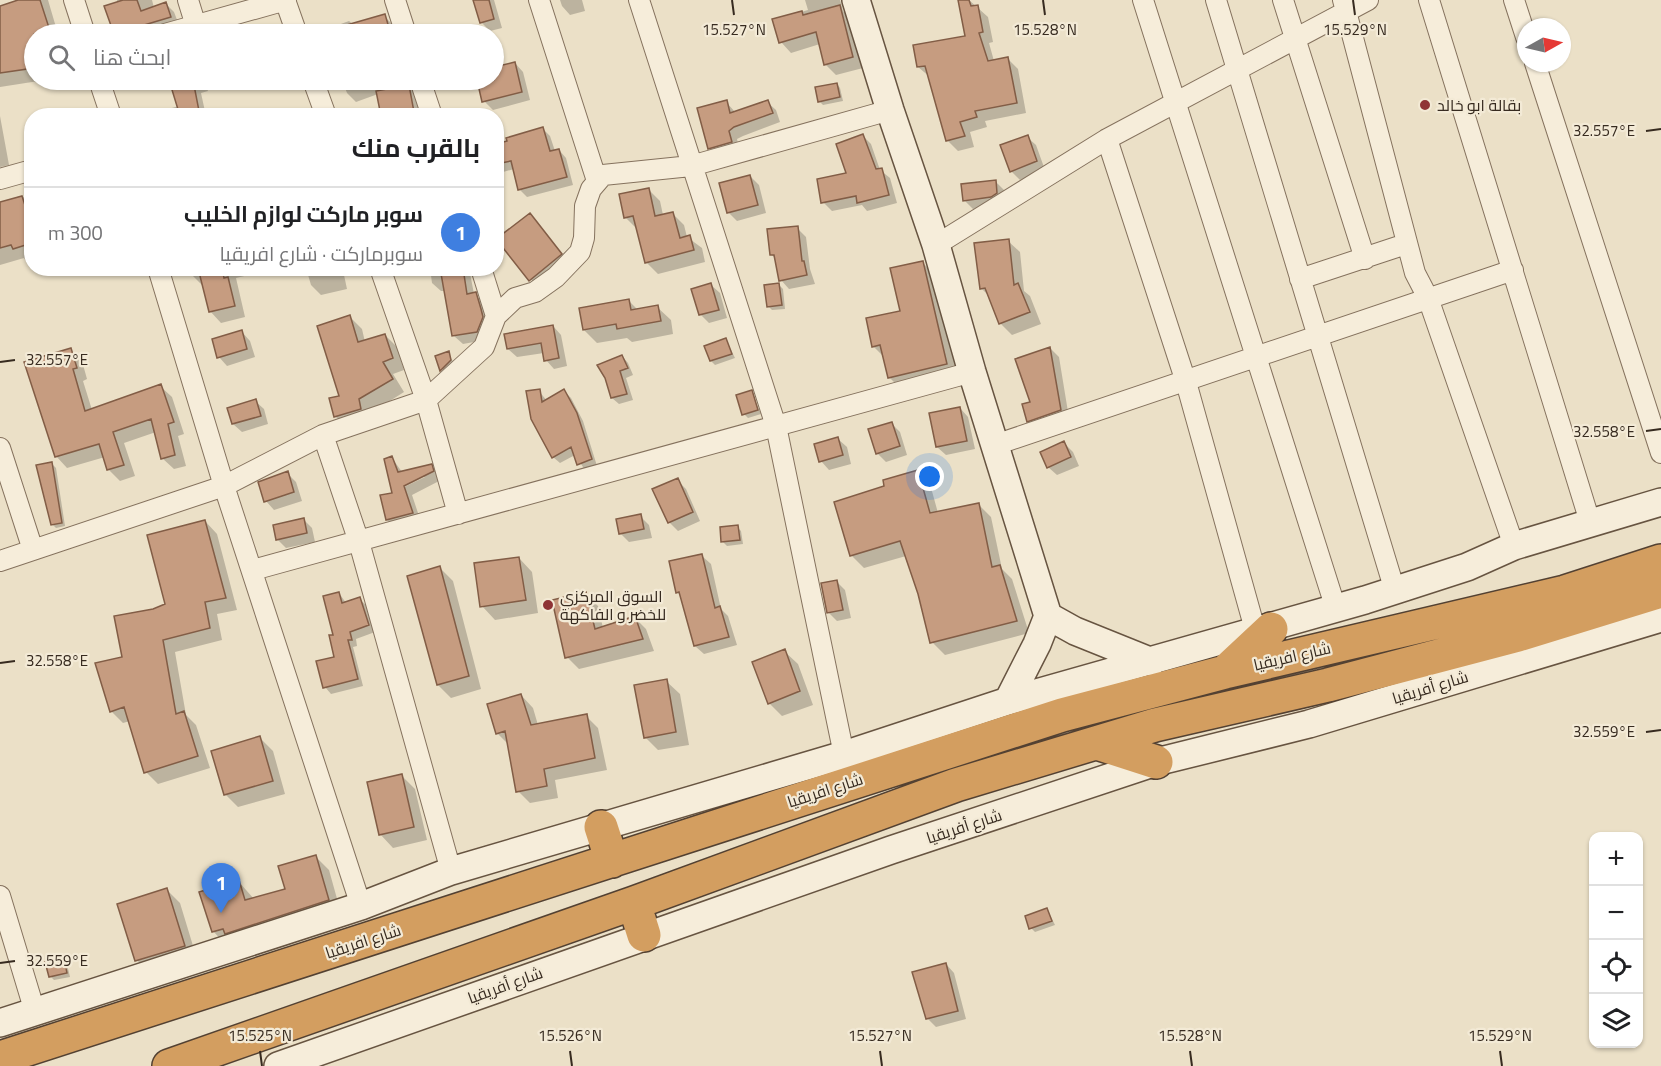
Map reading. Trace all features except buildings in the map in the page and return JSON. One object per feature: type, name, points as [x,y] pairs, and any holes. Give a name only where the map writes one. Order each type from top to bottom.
[{"type":"highway","name":"شارع افريقيا","points":[[1,1059],[1062,715],[1225,672],[1565,592],[1661,561]]},
{"type":"highway","points":[[169,1066],[634,903],[956,785],[1097,743],[1518,635],[1661,591]]},
{"type":"highway","points":[[1225,672],[1263,631]]},
{"type":"highway","points":[[1097,743],[1156,762]]},
{"type":"highway","points":[[601,827],[612,861]]},
{"type":"highway","points":[[634,903],[644,935]]},
{"type":"street","points":[[74,0],[82,24]]},
{"type":"street","points":[[188,0],[195,24]]},
{"type":"street","points":[[203,24],[285,0],[293,24]]},
{"type":"street","points":[[394,0],[402,24]]},
{"type":"street","points":[[539,0],[597,181]]},
{"type":"street","points":[[639,0],[776,426],[844,755]]},
{"type":"street","points":[[856,0],[890,110],[936,245],[972,372],[1047,616],[1038,644],[1008,701]]},
{"type":"street","points":[[1143,0],[1336,609]]},
{"type":"street","points":[[1216,0],[1395,591]]},
{"type":"street","points":[[1283,0],[1365,259]]},
{"type":"street","points":[[936,245],[1107,139],[1295,39],[1344,6],[1368,0]]},
{"type":"street","points":[[1429,0],[1590,522]]},
{"type":"street","points":[[1514,0],[1520,18]]},
{"type":"street","points":[[1344,6],[1415,273],[1428,298],[1514,546],[1661,502]]},
{"type":"street","points":[[1537,72],[1661,453]]},
{"type":"street","points":[[102,90],[108,108]]},
{"type":"street","points":[[317,90],[323,108]]},
{"type":"street","points":[[423,90],[429,108]]},
{"type":"street","points":[[0,561],[224,486],[323,435],[426,400],[484,347],[496,316],[515,298],[535,292],[556,277],[580,252],[584,238],[585,206],[597,181],[603,175],[691,166],[890,110]]},
{"type":"street","points":[[1107,139],[1186,382],[1263,631]]},
{"type":"street","points":[[0,179],[24,172]]},
{"type":"street","points":[[1300,279],[1406,244]]},
{"type":"street","points":[[995,445],[1512,270]]},
{"type":"street","points":[[160,276],[224,486],[361,906]]},
{"type":"street","points":[[383,276],[426,400],[458,514]]},
{"type":"street","points":[[484,276],[496,316]]},
{"type":"street","points":[[253,570],[972,372]]},
{"type":"street","points":[[323,435],[359,542],[451,871]]},
{"type":"street","points":[[0,448],[33,550]]},
{"type":"street","name":"شارع افريقيا","points":[[0,1023],[361,906],[451,871],[844,755],[1008,701],[1263,631],[1395,591],[1467,567],[1514,546]]},
{"type":"street","points":[[1047,616],[1075,631],[1152,662]]},
{"type":"street","name":"شارع أفريقيا","points":[[278,1066],[644,935],[1156,762],[1309,724],[1661,618]]},
{"type":"street","points":[[0,896],[35,1012]]},
{"type":"place","name":"بقالة ابو خالد","points":[[1425,105]]},
{"type":"place","name":"السوق المركزي للخضر و الفاكهة","points":[[548,605]]},
{"type":"place","name":"سوبر ماركت لوازم الخليب","points":[[221,913]]}]
